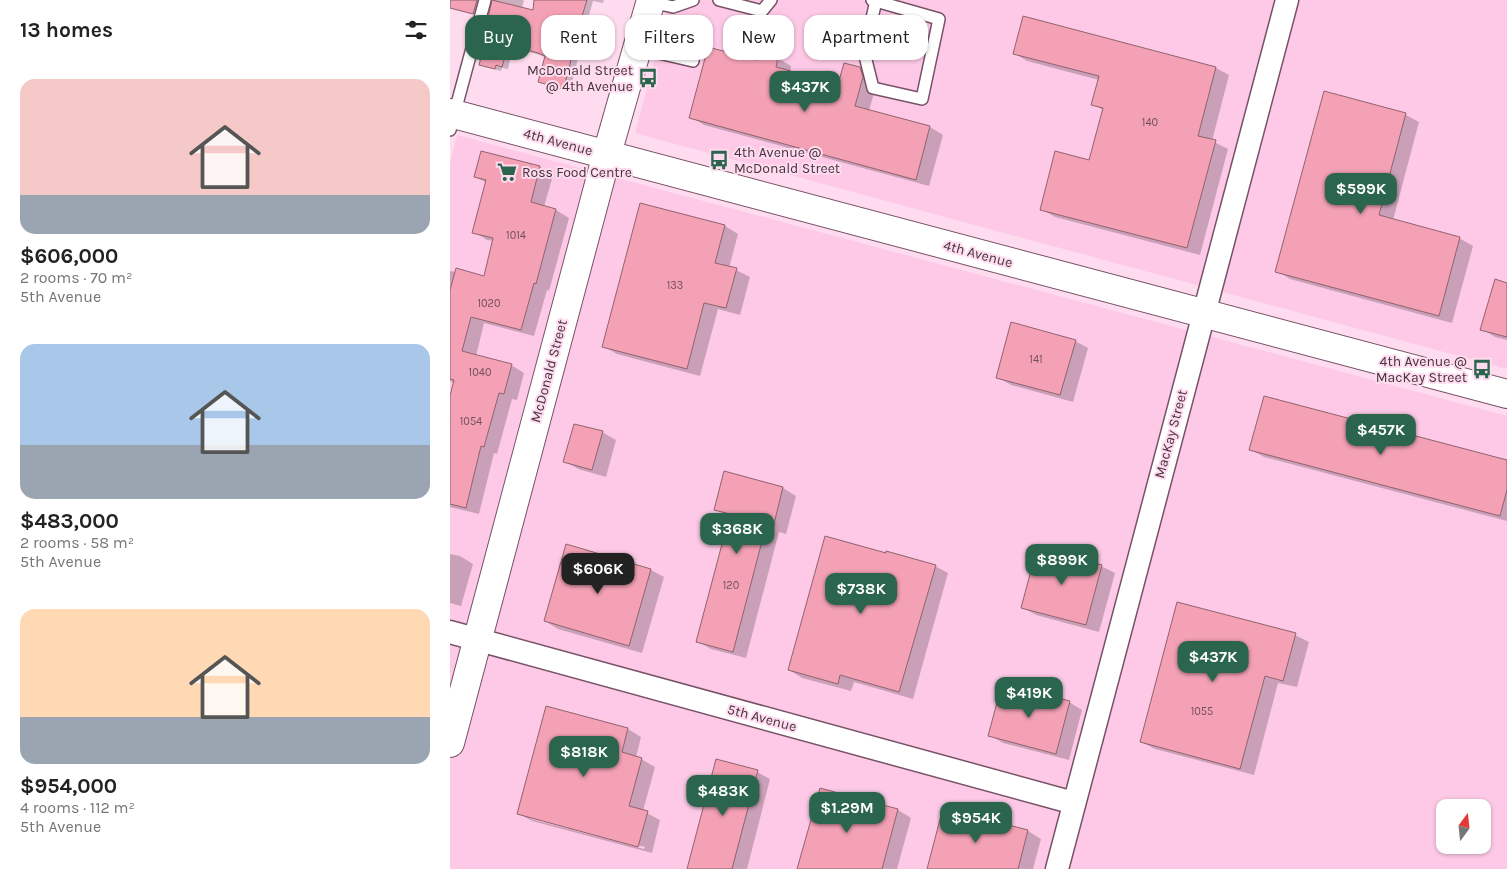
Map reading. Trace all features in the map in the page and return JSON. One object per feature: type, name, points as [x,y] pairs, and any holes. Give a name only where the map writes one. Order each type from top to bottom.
[{"type":"street","name":"MacKay Street","points":[[1057,869],[1287,0]]},
{"type":"street","name":"McDonald Street","points":[[647,15],[651,1]]},
{"type":"street","name":"McDonald Street","points":[[450,743],[634,60]]},
{"type":"street","name":"4th Avenue","points":[[451,119],[607,154],[1507,394]]},
{"type":"street","name":"5th Avenue","points":[[450,632],[1074,804]]},
{"type":"lane","points":[[451,119],[485,0]]},
{"type":"lane","points":[[651,1],[673,7],[693,0]]},
{"type":"lane","points":[[719,0],[762,11],[771,0]]},
{"type":"lane","points":[[874,1],[939,19],[922,99],[873,88],[864,52],[874,1]]},
{"type":"lane","points":[[689,60],[693,61]]},
{"type":"shaded area","points":[[671,0],[1507,0],[1507,369],[635,133],[655,60],[713,60],[713,15],[667,15]]},
{"type":"shaded area","points":[[457,135],[1507,416],[1507,869],[450,869],[450,163]]},
{"type":"building","points":[[450,0],[477,0],[473,14],[450,8]]},
{"type":"building","points":[[492,0],[533,10],[534,0],[587,0],[582,15],[541,15],[541,54],[531,51],[531,15],[489,15]]},
{"type":"building","points":[[1023,16],[1216,67],[1198,136],[1216,140],[1187,248],[1040,210],[1055,151],[1089,160],[1103,108],[1091,105],[1099,76],[1013,54]]},
{"type":"building","points":[[713,48],[723,51],[723,60],[777,60],[776,67],[838,84],[844,63],[860,67],[863,77],[855,106],[930,126],[916,180],[689,118],[705,60],[713,60]]},
{"type":"building","points":[[480,60],[504,60],[502,67],[496,65],[495,69],[479,65]]},
{"type":"building","points":[[544,60],[571,60],[563,89],[538,82]]},
{"type":"building","points":[[1324,91],[1406,113],[1379,215],[1460,237],[1439,316],[1275,272]]},
{"type":"building","points":[[481,151],[540,166],[531,202],[556,209],[536,284],[534,283],[521,330],[471,317],[462,351],[512,364],[504,394],[499,393],[484,447],[481,446],[466,508],[450,504],[450,396],[454,380],[450,379],[450,290],[456,268],[484,276],[493,238],[472,233],[486,180],[474,177]]},
{"type":"building","points":[[640,203],[725,225],[715,263],[737,268],[726,308],[704,303],[687,369],[602,347]]},
{"type":"building","points":[[1495,279],[1507,283],[1507,337],[1480,330]]},
{"type":"building","points":[[1011,322],[1076,340],[1060,395],[996,378]]},
{"type":"building","points":[[1264,396],[1507,460],[1507,490],[1500,516],[1249,450]]},
{"type":"building","points":[[574,424],[603,431],[592,470],[563,462]]},
{"type":"building","points":[[724,471],[783,487],[773,528],[766,526],[733,652],[696,642],[730,514],[714,510]]},
{"type":"building","points":[[825,536],[936,565],[899,692],[840,675],[838,684],[788,670]]},
{"type":"building","points":[[566,544],[651,569],[629,646],[544,621]]},
{"type":"building","points":[[1037,548],[1102,565],[1086,625],[1021,608]]},
{"type":"building","points":[[1177,602],[1296,633],[1283,681],[1265,676],[1240,769],[1140,742]]},
{"type":"building","points":[[1002,684],[1070,701],[1056,754],[988,736]]},
{"type":"building","points":[[546,706],[628,728],[622,752],[642,758],[629,806],[648,811],[638,847],[517,814]]},
{"type":"building","points":[[716,759],[758,770],[732,869],[687,869]]},
{"type":"building","points":[[820,788],[898,809],[882,869],[797,869]]},
{"type":"building","points":[[943,808],[1028,830],[1018,869],[927,869]]},
{"type":"place","name":"McDonald Street @ 4th Avenue","points":[[648,78]]},
{"type":"place","name":"4th Avenue @ McDonald Street","points":[[719,160]]},
{"type":"place","name":"Ross Food Centre","points":[[507,172]]},
{"type":"place","name":"4th Avenue @ MacKay Street","points":[[1482,369]]}]
